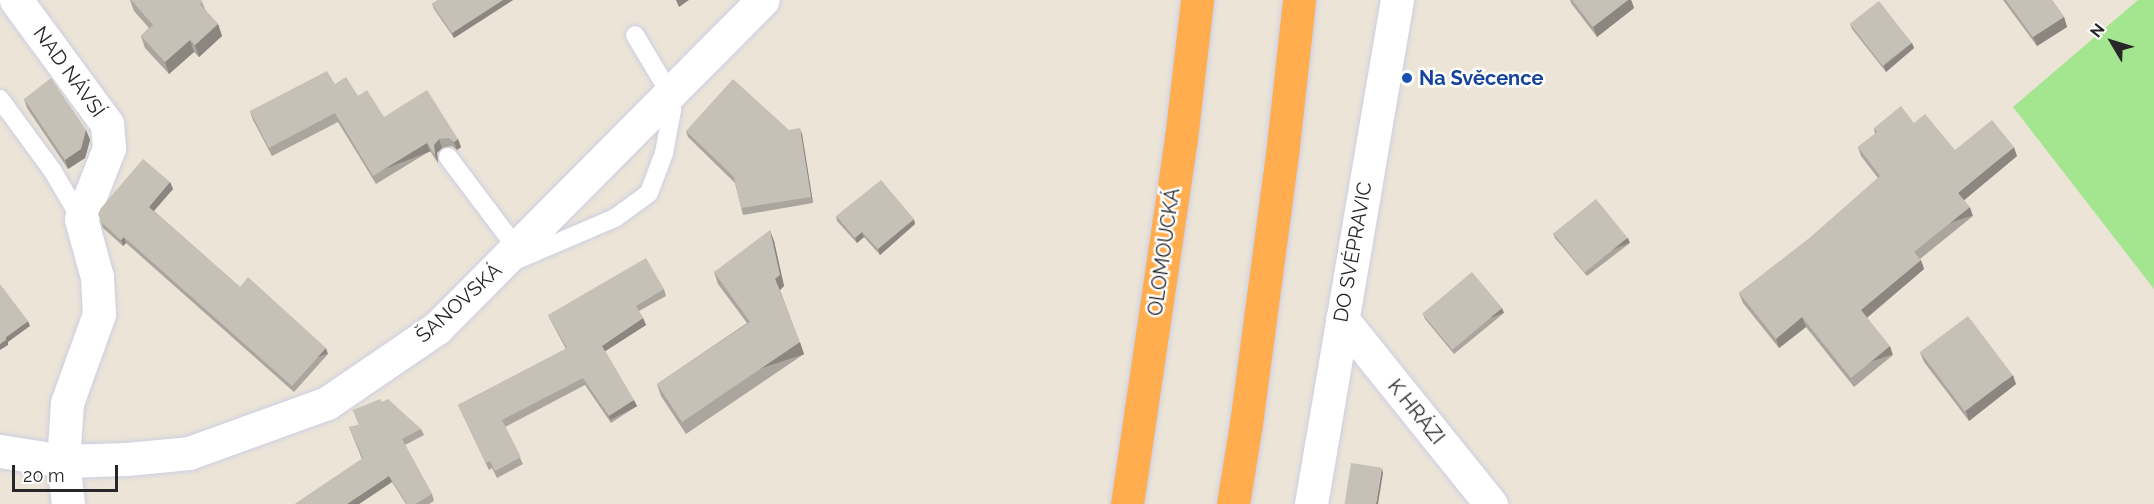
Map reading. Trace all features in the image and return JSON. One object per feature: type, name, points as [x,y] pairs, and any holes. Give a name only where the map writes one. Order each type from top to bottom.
[{"type":"highway","name":"OLOMOUCKÁ","points":[[1127,504],[1181,139],[1197,0]]},
{"type":"highway","points":[[1233,504],[1275,204],[1299,0]]},
{"type":"street","name":"NAD NÁVSÍ","points":[[16,0],[107,124],[110,148],[81,219]]},
{"type":"street","name":"ŠANOVSKÁ","points":[[0,451],[63,461],[127,459],[189,453],[327,403],[437,328],[509,259],[669,92],[764,0]]},
{"type":"street","name":"DO SVÉPRAVIC","points":[[1311,504],[1397,0]]},
{"type":"street","points":[[68,504],[63,461],[67,403],[99,314],[98,277],[81,219]]},
{"type":"street","name":"K HRÁZI","points":[[1341,319],[1491,504]]},
{"type":"lane","points":[[448,157],[509,259],[615,218],[649,193],[664,153],[672,110],[669,92],[635,34]]},
{"type":"lane","points":[[0,99],[52,170],[81,219]]},
{"type":"green space","points":[[2138,0],[2154,0],[2154,289],[2013,107]]},
{"type":"building","points":[[131,0],[201,0],[203,2],[200,4],[218,24],[195,45],[190,40],[165,62],[141,36],[153,25]]},
{"type":"building","points":[[438,0],[503,0],[452,33],[432,4]]},
{"type":"building","points":[[1572,0],[1628,0],[1593,27]]},
{"type":"building","points":[[2006,0],[2052,0],[2064,17],[2033,37]]},
{"type":"building","points":[[1879,1],[1912,43],[1882,66],[1850,24]]},
{"type":"building","points":[[327,71],[335,84],[346,77],[358,96],[367,90],[384,117],[427,90],[458,139],[454,142],[449,138],[439,139],[434,145],[435,155],[427,143],[373,176],[335,113],[269,148],[250,111]]},
{"type":"building","points":[[51,78],[86,130],[81,149],[65,160],[24,99]]},
{"type":"building","points":[[733,79],[789,130],[800,128],[811,197],[741,208],[734,177],[686,131]]},
{"type":"building","points":[[1901,106],[1914,123],[1925,114],[1955,150],[1992,120],[2014,147],[1958,193],[1970,207],[1914,252],[1921,260],[1861,310],[1890,346],[1851,378],[1802,317],[1776,339],[1739,293],[1811,237],[1880,176],[1858,147],[1877,132],[1874,128]]},
{"type":"building","points":[[143,159],[170,182],[149,207],[240,287],[248,277],[326,348],[292,386],[124,237],[121,240],[101,222],[98,214],[101,208]]},
{"type":"building","points":[[881,180],[914,219],[878,249],[862,232],[855,238],[836,216]]},
{"type":"building","points":[[1596,199],[1627,238],[1585,272],[1553,234]]},
{"type":"building","points":[[770,230],[780,275],[775,279],[800,342],[682,422],[657,384],[750,322],[714,272]]},
{"type":"building","points":[[646,258],[664,289],[636,306],[643,318],[602,346],[634,400],[609,416],[583,378],[502,420],[521,457],[495,471],[490,461],[486,463],[458,405],[567,348],[548,315]]},
{"type":"building","points":[[1472,272],[1502,308],[1452,350],[1422,314]]},
{"type":"building","points":[[0,284],[28,321],[0,344]]},
{"type":"building","points":[[1968,316],[2013,375],[1965,411],[1920,352]]},
{"type":"building","points":[[380,399],[382,402],[388,399],[421,429],[402,439],[432,494],[415,504],[407,504],[389,476],[347,504],[295,504],[363,458],[349,427],[359,425],[353,410]]},
{"type":"building","points":[[1351,463],[1382,468],[1376,504],[1345,504]]},
{"type":"place","name":"Na Svěcence","points":[[1407,78]]}]
